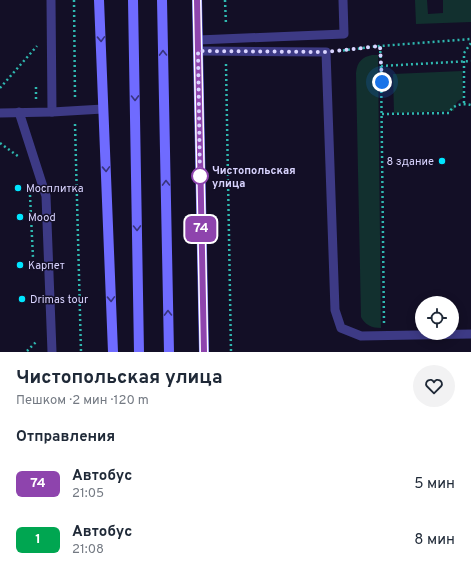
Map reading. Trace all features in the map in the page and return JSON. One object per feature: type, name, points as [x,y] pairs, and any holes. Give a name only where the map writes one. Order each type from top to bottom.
[{"type":"main road","points":[[99,0],[113,352]]},
{"type":"main road","points":[[133,0],[138,352]]},
{"type":"main road","points":[[162,0],[169,352]]},
{"type":"main road","points":[[197,0],[204,352]]},
{"type":"lane","points":[[51,0],[52,112]]},
{"type":"lane","points":[[198,40],[344,34],[343,0]]},
{"type":"lane","points":[[198,51],[326,52],[335,310],[341,328],[361,336],[471,334]]},
{"type":"lane","points":[[0,113],[104,109]]},
{"type":"lane","points":[[19,112],[46,196],[52,352]]},
{"type":"path","points":[[74,0],[81,352]]},
{"type":"path","points":[[225,0],[226,39]]},
{"type":"path","points":[[326,52],[471,39]]},
{"type":"path","points":[[464,103],[464,53],[471,43]]},
{"type":"path","points":[[0,88],[37,46],[37,53]]},
{"type":"path","points":[[380,46],[384,336]]},
{"type":"path","points":[[226,51],[231,352]]},
{"type":"path","points":[[381,66],[471,62]]},
{"type":"path","points":[[36,84],[36,100]]},
{"type":"path","points":[[382,114],[449,113],[451,109],[459,104],[464,103],[471,105]]},
{"type":"path","points":[[0,143],[23,160]]},
{"type":"path","points":[[30,195],[33,265]]},
{"type":"path","points":[[27,351],[36,342],[36,335]]},
{"type":"green space","points":[[415,0],[427,0],[428,14],[443,13],[443,0],[471,0],[471,22],[416,24]]},
{"type":"green space","points":[[378,55],[381,328],[369,326],[361,317],[356,73],[361,61],[365,57]]},
{"type":"green space","points":[[462,71],[463,98],[456,103],[454,111],[394,113],[393,74]]},
{"type":"bus line","name":"74","points":[[197,0],[204,352]]},
{"type":"place","name":"8 здание","points":[[442,161]]},
{"type":"place","name":"Чистопольская улица","points":[[200,176]]},
{"type":"place","name":"Мосплитка","points":[[18,188]]},
{"type":"place","name":"Mood","points":[[20,217]]},
{"type":"place","name":"Карпет","points":[[20,265]]},
{"type":"place","name":"Drimas tour","points":[[22,299]]},
{"type":"route","points":[[200,176],[198,51],[326,52],[380,46],[382,82]]}]
